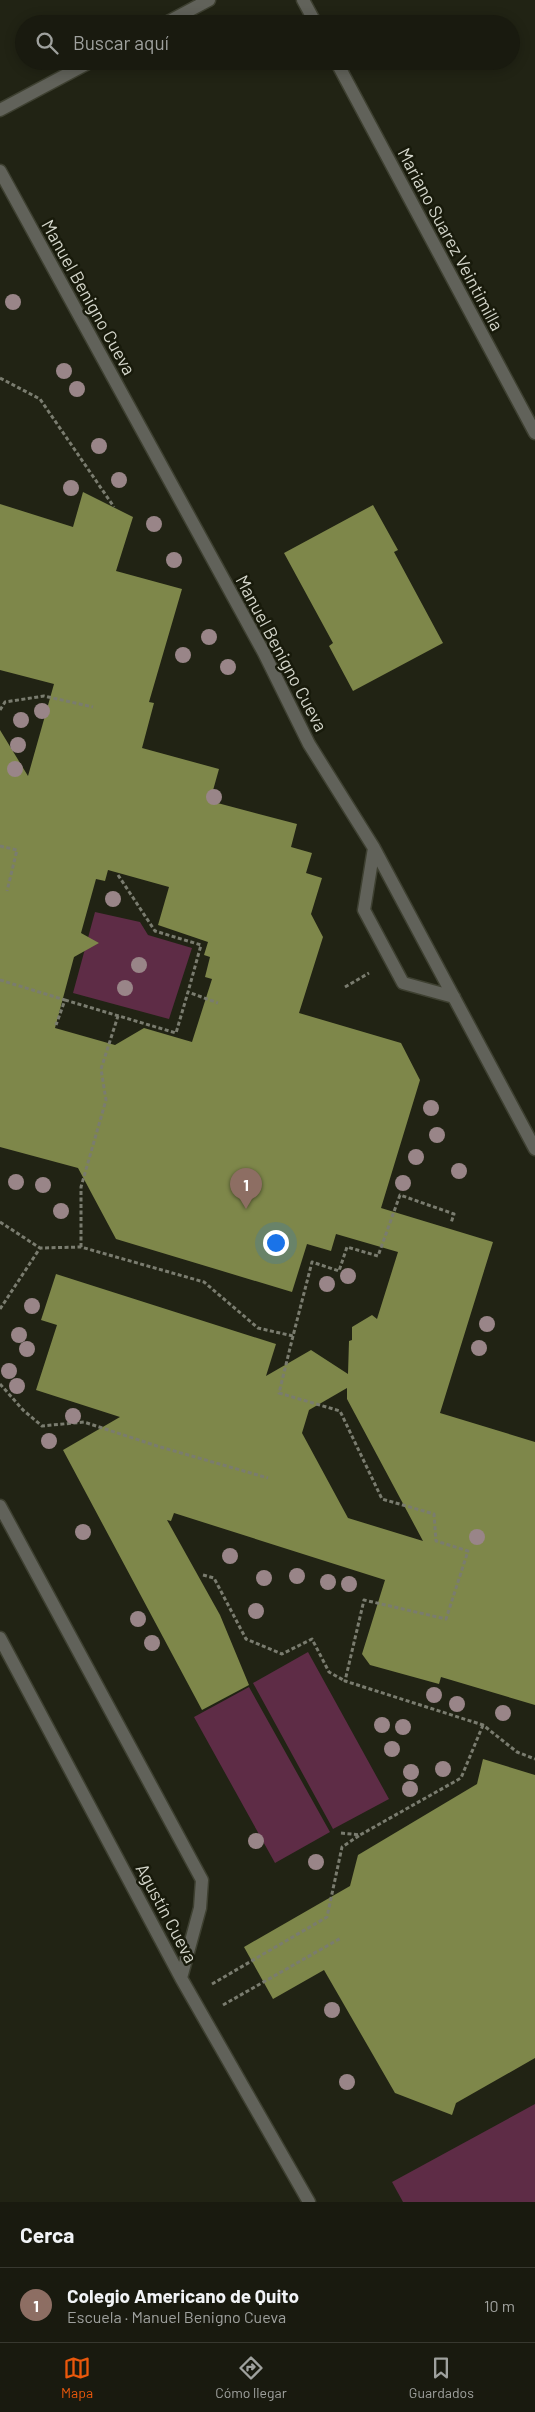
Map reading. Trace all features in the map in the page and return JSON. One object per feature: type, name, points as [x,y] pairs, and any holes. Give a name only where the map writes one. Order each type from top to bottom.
[{"type":"street","points":[[181,15],[209,0]]},
{"type":"street","points":[[304,0],[312,15]]},
{"type":"street","points":[[0,110],[75,70]]},
{"type":"street","name":"Mariano Suarez Veintimilla","points":[[341,70],[535,433]]},
{"type":"street","name":"Manuel Benigno Cueva","points":[[0,172],[264,653],[309,744],[374,848],[535,1149]]},
{"type":"street","points":[[374,848],[364,910],[404,983],[454,997]]},
{"type":"street","points":[[0,1506],[202,1880],[200,1908],[182,1978]]},
{"type":"street","name":"Agustín Cueva","points":[[0,1638],[182,1978],[309,2202]]},
{"type":"path","points":[[0,378],[40,400],[114,507]]},
{"type":"path","points":[[0,710],[5,702],[44,696],[93,707]]},
{"type":"path","points":[[0,846],[17,850],[7,891]]},
{"type":"path","points":[[0,980],[176,1032],[201,945],[155,931],[118,875]]},
{"type":"path","points":[[188,992],[218,1003]]},
{"type":"path","points":[[56,1025],[65,1000]]},
{"type":"path","points":[[81,1247],[81,1187],[106,1100],[100,1069],[118,1016]]},
{"type":"path","points":[[345,1681],[364,1600],[446,1619],[468,1551],[436,1541],[434,1514],[382,1498],[340,1411],[279,1393],[312,1262],[339,1271],[347,1247],[378,1256],[400,1195],[454,1214],[451,1223]]},
{"type":"path","points":[[0,1222],[40,1248],[81,1247],[204,1282],[258,1328],[293,1336]]},
{"type":"path","points":[[0,1310],[40,1248]]},
{"type":"path","points":[[0,1384],[23,1410],[42,1426],[84,1422],[157,1446],[268,1478]]},
{"type":"path","points":[[203,1575],[214,1578],[246,1639],[282,1654],[312,1639],[329,1672],[345,1681],[483,1724],[517,1752],[535,1759]]},
{"type":"path","points":[[192,1996],[327,1917],[342,1847],[461,1778],[483,1724]]},
{"type":"path","points":[[341,1833],[360,1835]]},
{"type":"path","points":[[203,2016],[341,1938]]},
{"type":"shaded area","points":[[95,912],[140,922],[148,935],[192,948],[169,1019],[73,993]]},
{"type":"shaded area","points":[[308,1652],[389,1799],[333,1829],[253,1683]]},
{"type":"shaded area","points":[[249,1687],[330,1832],[275,1863],[194,1717]]},
{"type":"shaded area","points":[[535,2104],[535,2202],[403,2202],[392,2182]]},
{"type":"building","points":[[83,492],[133,517],[116,571],[182,589],[149,702],[154,703],[142,748],[219,769],[210,801],[297,824],[291,847],[312,853],[306,873],[322,878],[311,914],[323,937],[299,1013],[401,1043],[420,1080],[381,1208],[493,1242],[440,1413],[535,1442],[535,1705],[441,1677],[439,1684],[370,1665],[362,1654],[385,1580],[174,1513],[171,1521],[167,1520],[220,1615],[249,1685],[202,1710],[63,1450],[120,1417],[36,1390],[57,1325],[41,1320],[56,1274],[276,1344],[266,1376],[311,1350],[348,1374],[349,1341],[352,1340],[352,1327],[372,1315],[377,1319],[398,1252],[336,1234],[331,1251],[307,1244],[292,1292],[116,1239],[78,1168],[0,1147],[0,730],[28,776],[54,684],[0,670],[0,504],[73,527]],"holes":[[[108,870],[169,887],[158,925],[208,942],[204,955],[210,957],[205,977],[212,979],[192,1042],[144,1028],[115,1045],[55,1028],[74,957],[99,943],[81,933],[96,879],[105,881]],[[347,1388],[347,1399],[423,1541],[348,1518],[302,1433],[309,1410]]]},
{"type":"building","points":[[373,505],[398,550],[394,552],[443,643],[353,691],[329,646],[333,643],[284,553]]},
{"type":"building","points":[[483,1759],[535,1775],[535,2058],[456,2103],[452,2115],[395,2093],[324,1970],[273,1999],[244,1947],[350,1886],[358,1855],[477,1784]]},
{"type":"place","name":"Colegio Americano de Quito","points":[[246,1209]]}]
